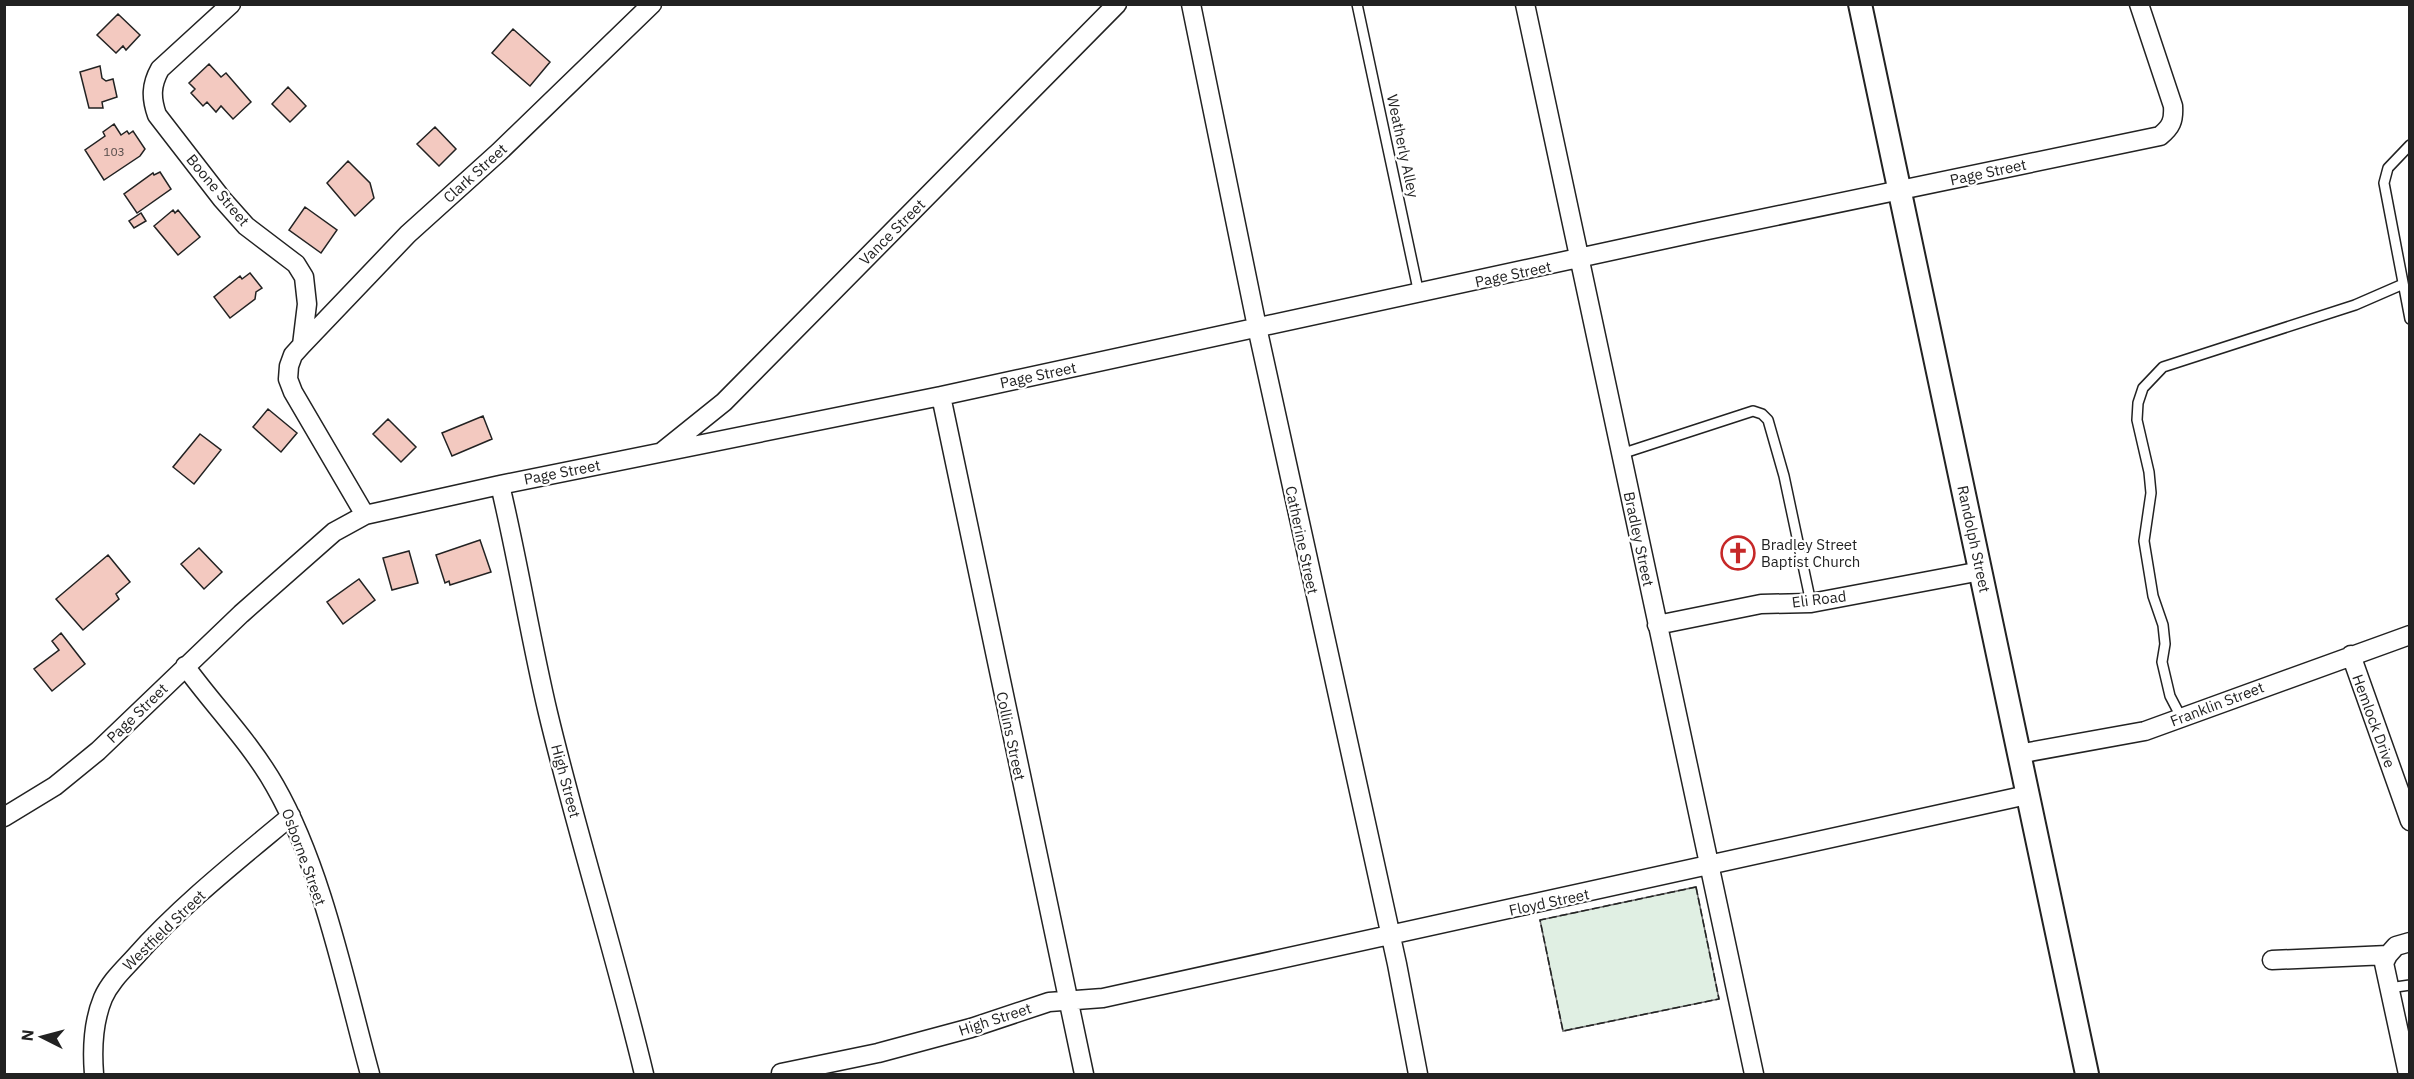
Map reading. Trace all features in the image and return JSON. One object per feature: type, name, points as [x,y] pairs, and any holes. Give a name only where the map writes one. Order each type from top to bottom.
[{"type":"street","name":"Boone Street","points":[[231,4],[160,69],[152,90],[152,102],[157,115],[222,199],[246,226],[296,264],[304,277],[307,304],[302,345],[293,355],[288,379],[293,392],[365,515]]},
{"type":"street","name":"Clark Street","points":[[302,345],[408,234],[499,152],[652,4]]},
{"type":"street","name":"Vance Street","points":[[661,453],[724,402],[1117,4]]},
{"type":"street","name":"Catherine Street","points":[[1191,4],[1257,327],[1391,936],[1418,1074]]},
{"type":"street","name":"Bradley Street","points":[[1525,4],[1754,1074]]},
{"type":"street","name":"Randolph Street","points":[[1860,4],[2087,1074]]},
{"type":"street","name":"Page Street","points":[[4,818],[55,786],[89,758],[185,666],[334,532],[365,515],[500,485],[941,396],[2160,136],[2170,128],[2174,119],[2173,106],[2140,5]]},
{"type":"street","name":"Collins Street","points":[[941,396],[1034,846],[1084,1074]]},
{"type":"street","name":"High Street","points":[[500,485],[518,559],[548,714],[600,912],[620,975],[644,1074]]},
{"type":"street","name":"Eli Road","points":[[1657,625],[1761,604],[1811,603],[1981,571]]},
{"type":"street","name":"Franklin Street","points":[[2018,754],[2145,731],[2409,635]]},
{"type":"street","name":"Hemlock Drive","points":[[2351,655],[2409,820]]},
{"type":"street","name":"Osborne Street","points":[[185,666],[251,750],[291,816],[336,947],[370,1074]]},
{"type":"street","name":"Floyd Street","points":[[1069,1000],[1103,998],[2026,795]]},
{"type":"street","name":"Westfield Street","points":[[94,1074],[93,1046],[96,1019],[110,984],[156,935],[225,871],[291,816]]},
{"type":"street","points":[[2408,1074],[2384,963],[2396,946],[2409,942]]},
{"type":"street","points":[[2272,960],[2388,955]]},
{"type":"street","name":"High Street","points":[[781,1073],[879,1053],[971,1028],[1027,1008],[1069,1000]]},
{"type":"lane","name":"Weatherly Alley","points":[[1357,4],[1419,294]]},
{"type":"lane","points":[[2409,145],[2388,168],[2384,183],[2409,319]]},
{"type":"lane","points":[[2181,719],[2164,677],[2163,625],[2153,596],[2144,541],[2151,493],[2150,472],[2137,420],[2138,403],[2143,388],[2163,366],[2355,305],[2401,285]]},
{"type":"lane","points":[[1621,454],[1753,411],[1762,414],[1768,420],[1784,476],[1811,603]]},
{"type":"lane","points":[[2389,988],[2409,984]]},
{"type":"green space","points":[[1696,887],[1719,999],[1563,1031],[1540,920]]},
{"type":"building","points":[[118,14],[140,35],[126,50],[123,46],[116,53],[97,35]]},
{"type":"building","points":[[513,29],[550,62],[530,86],[492,53]]},
{"type":"building","points":[[209,64],[221,77],[226,73],[251,102],[233,119],[221,106],[216,112],[207,102],[203,106],[191,93],[195,89],[189,83]]},
{"type":"building","points":[[100,66],[102,78],[106,81],[113,79],[117,97],[102,102],[103,108],[89,108],[80,72]]},
{"type":"building","points":[[288,87],[306,106],[290,122],[272,104]]},
{"type":"building","points":[[114,124],[121,135],[127,131],[129,134],[133,131],[145,149],[140,156],[104,180],[85,150],[105,136],[103,132]]},
{"type":"building","points":[[435,127],[456,149],[439,166],[417,144]]},
{"type":"building","points":[[348,161],[370,183],[374,198],[355,216],[327,183]]},
{"type":"building","points":[[160,172],[171,189],[137,213],[124,194],[153,173],[154,175]]},
{"type":"building","points":[[305,207],[337,230],[321,253],[289,230]]},
{"type":"building","points":[[173,210],[175,213],[178,210],[200,237],[178,255],[154,226]]},
{"type":"building","points":[[141,213],[146,221],[134,228],[129,221]]},
{"type":"building","points":[[250,273],[262,288],[256,292],[255,299],[230,318],[214,297],[240,276],[242,279]]},
{"type":"building","points":[[268,409],[297,433],[281,452],[253,427]]},
{"type":"building","points":[[483,416],[492,439],[452,456],[442,433]]},
{"type":"building","points":[[388,419],[416,447],[401,462],[373,434]]},
{"type":"building","points":[[200,434],[221,450],[194,484],[173,467]]},
{"type":"building","points":[[480,540],[491,572],[450,585],[449,581],[445,583],[436,555]]},
{"type":"building","points":[[199,548],[222,572],[204,589],[181,564]]},
{"type":"building","points":[[409,551],[418,583],[392,590],[383,558]]},
{"type":"building","points":[[108,555],[130,582],[116,594],[119,599],[83,630],[56,599]]},
{"type":"building","points":[[359,579],[375,600],[343,624],[327,602]]},
{"type":"building","points":[[61,633],[85,664],[52,691],[34,669],[59,650],[52,641]]},
{"type":"fence","points":[[1696,887],[1719,999],[1563,1031],[1540,920],[1696,887]]},
{"type":"place","name":"Bradley Street Baptist Church","points":[[1738,553]]}]
